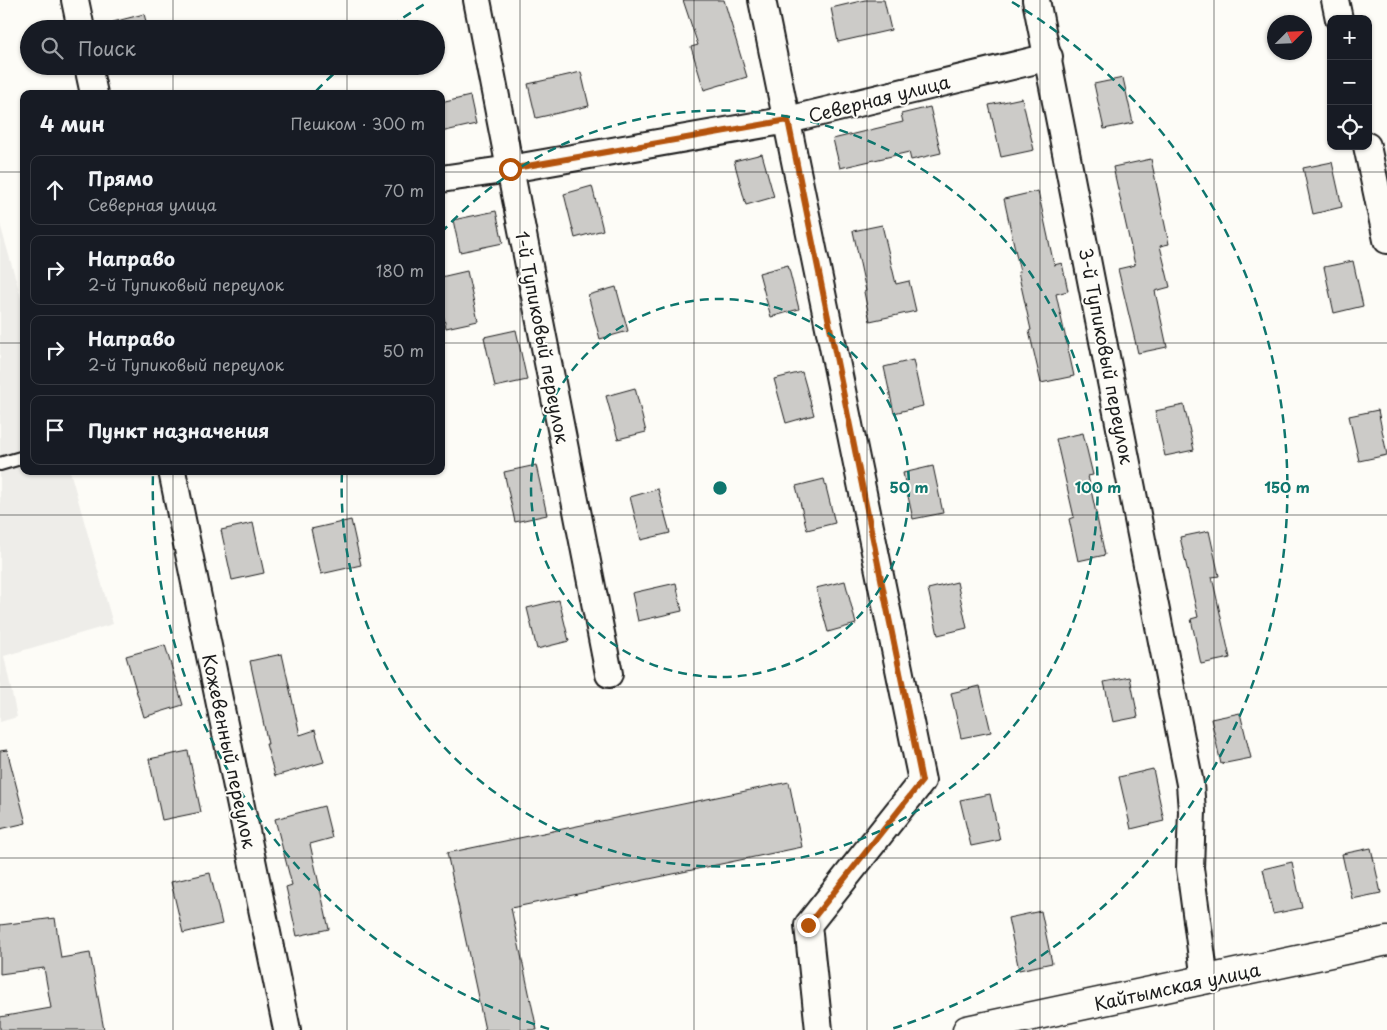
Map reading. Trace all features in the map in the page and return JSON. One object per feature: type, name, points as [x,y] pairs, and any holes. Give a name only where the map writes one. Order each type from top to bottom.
[{"type":"street","points":[[75,0],[79,20]]},
{"type":"street","name":"1-й Тупиковый переулок","points":[[477,0],[609,674]]},
{"type":"street","points":[[762,0],[922,781],[808,925],[819,1030]]},
{"type":"street","name":"3-й Тупиковый переулок","points":[[1036,0],[1190,784],[1192,811],[1190,868],[1205,980]]},
{"type":"street","points":[[1335,0],[1338,15]]},
{"type":"street","name":"Северная улица","points":[[445,178],[510,169],[788,120],[1048,57]]},
{"type":"street","points":[[90,75],[93,90]]},
{"type":"street","points":[[1368,150],[1387,240]]},
{"type":"street","name":"Кожевенный переулок","points":[[173,475],[287,1030]]},
{"type":"street","name":"Кайтымская улица","points":[[967,1030],[1387,940]]},
{"type":"lane","points":[[0,464],[20,458]]},
{"type":"shaded area","points":[[0,224],[20,294],[20,475],[71,475],[113,624],[4,656],[17,717],[0,722]]},
{"type":"building","points":[[683,0],[724,0],[747,77],[704,90],[691,47],[698,45]]},
{"type":"building","points":[[865,0],[884,0],[891,30],[838,42],[831,8]]},
{"type":"building","points":[[144,14],[146,20],[121,20]]},
{"type":"building","points":[[581,72],[589,106],[536,118],[528,84]]},
{"type":"building","points":[[1123,78],[1133,123],[1104,129],[1094,84]]},
{"type":"building","points":[[470,96],[476,124],[445,131],[445,102]]},
{"type":"building","points":[[1022,98],[1034,150],[1001,157],[989,105]]},
{"type":"building","points":[[930,107],[941,153],[911,160],[909,152],[840,168],[833,139],[903,122],[901,114]]},
{"type":"building","points":[[762,154],[774,197],[746,205],[734,161]]},
{"type":"building","points":[[1151,159],[1169,244],[1160,246],[1170,287],[1155,291],[1167,347],[1138,353],[1118,269],[1135,265],[1113,167]]},
{"type":"building","points":[[1332,162],[1342,207],[1313,214],[1303,168]]},
{"type":"building","points":[[592,186],[603,230],[575,238],[564,194]]},
{"type":"building","points":[[1038,191],[1054,265],[1062,263],[1068,291],[1056,294],[1074,376],[1041,383],[1029,331],[1031,330],[1004,199]]},
{"type":"building","points":[[496,211],[503,243],[460,252],[453,220]]},
{"type":"building","points":[[882,225],[896,284],[909,281],[916,311],[870,321],[864,292],[866,291],[853,231]]},
{"type":"building","points":[[1353,261],[1363,306],[1334,313],[1324,267]]},
{"type":"building","points":[[788,265],[799,309],[771,317],[759,273]]},
{"type":"building","points":[[467,271],[478,321],[446,328],[445,276]]},
{"type":"building","points":[[616,287],[628,331],[600,339],[588,295]]},
{"type":"building","points":[[516,330],[527,380],[495,387],[484,337]]},
{"type":"building","points":[[913,360],[923,406],[894,413],[884,367]]},
{"type":"building","points":[[802,372],[814,415],[786,423],[774,379]]},
{"type":"building","points":[[635,388],[646,432],[618,439],[606,396]]},
{"type":"building","points":[[1184,405],[1194,450],[1165,456],[1155,411]]},
{"type":"building","points":[[1378,410],[1387,455],[1359,461],[1349,416]]},
{"type":"building","points":[[1083,433],[1093,475],[1088,476],[1105,555],[1078,561],[1069,519],[1074,517],[1056,439]]},
{"type":"building","points":[[536,465],[547,515],[515,522],[504,472]]},
{"type":"building","points":[[933,466],[943,513],[913,519],[903,473]]},
{"type":"building","points":[[824,479],[835,523],[807,530],[796,486]]},
{"type":"building","points":[[658,489],[670,533],[641,540],[630,497]]},
{"type":"building","points":[[351,520],[361,565],[321,574],[311,529]]},
{"type":"building","points":[[253,523],[264,573],[232,580],[221,530]]},
{"type":"building","points":[[1209,531],[1219,576],[1212,577],[1230,658],[1201,664],[1191,619],[1198,617],[1180,537]]},
{"type":"building","points":[[845,581],[856,624],[828,632],[816,588]]},
{"type":"building","points":[[957,582],[967,628],[938,635],[928,589]]},
{"type":"building","points":[[676,583],[682,611],[638,621],[632,593]]},
{"type":"building","points":[[559,600],[569,641],[537,649],[527,608]]},
{"type":"building","points":[[165,645],[183,705],[144,717],[126,656]]},
{"type":"building","points":[[282,654],[300,735],[315,730],[324,762],[275,776],[266,744],[268,744],[250,661]]},
{"type":"building","points":[[1130,677],[1138,717],[1113,722],[1104,682]]},
{"type":"building","points":[[980,686],[991,732],[961,738],[951,693]]},
{"type":"building","points":[[1240,713],[1251,758],[1221,764],[1211,719]]},
{"type":"building","points":[[7,750],[26,823],[0,829],[0,751]]},
{"type":"building","points":[[188,751],[201,812],[162,820],[149,759]]},
{"type":"building","points":[[1153,769],[1164,821],[1131,829],[1119,777]]},
{"type":"building","points":[[789,782],[802,847],[511,908],[537,1030],[485,1030],[447,853]]},
{"type":"building","points":[[990,794],[1000,840],[971,846],[960,800]]},
{"type":"building","points":[[324,806],[332,838],[310,844],[329,929],[297,936],[286,887],[292,885],[275,819]]},
{"type":"building","points":[[1371,848],[1381,893],[1352,899],[1342,854]]},
{"type":"building","points":[[1292,862],[1302,908],[1273,914],[1263,869]]},
{"type":"building","points":[[210,873],[222,924],[183,933],[171,882]]},
{"type":"building","points":[[1041,911],[1052,963],[1019,970],[1008,918]]},
{"type":"building","points":[[55,918],[61,958],[90,953],[104,1030],[0,1030],[0,1017],[51,1008],[44,968],[0,974],[0,925]]},
{"type":"route","points":[[510,169],[788,120],[922,781],[808,925]]}]
